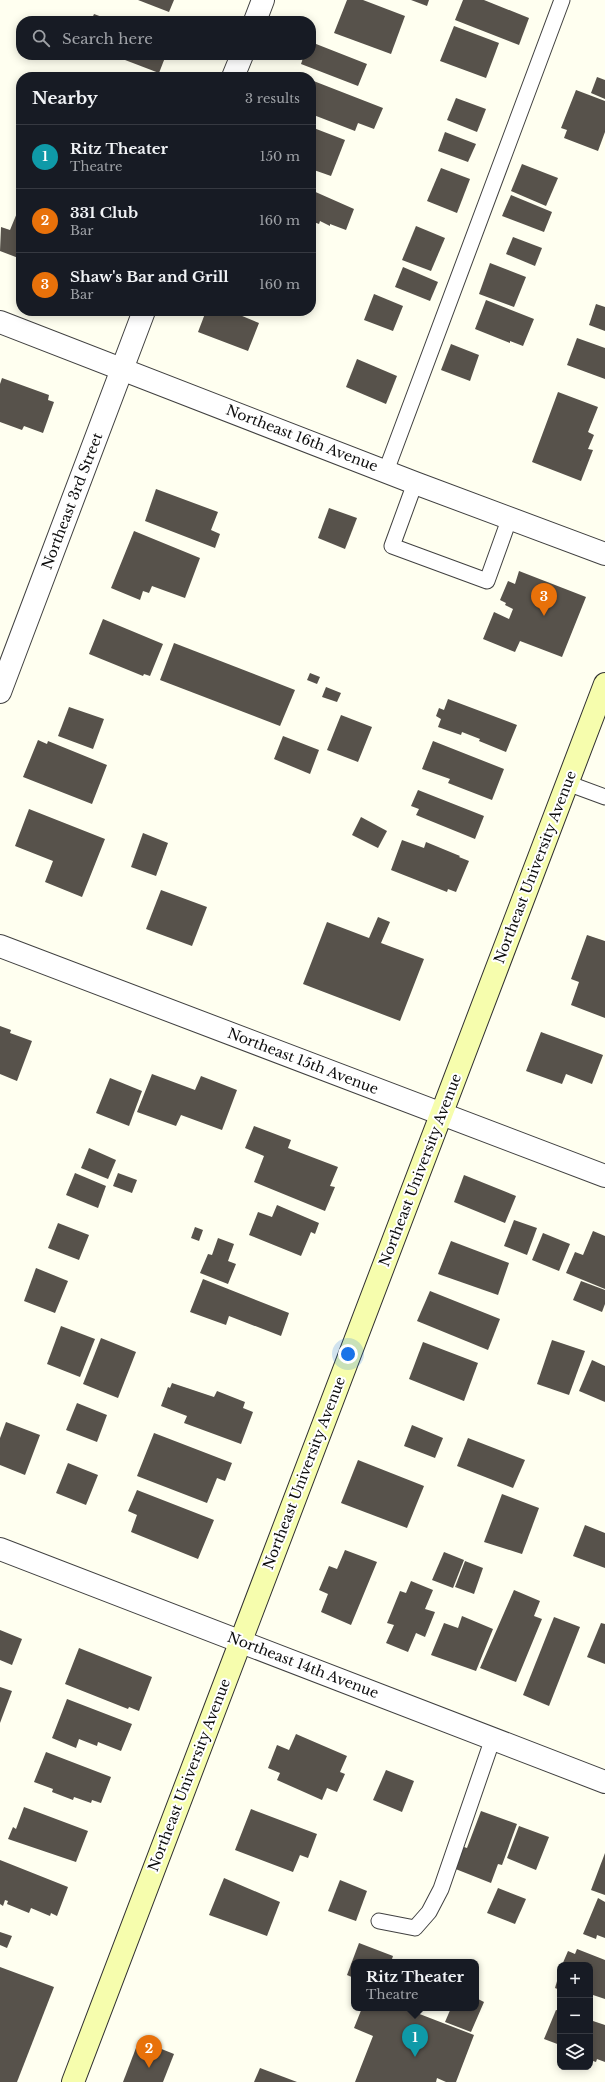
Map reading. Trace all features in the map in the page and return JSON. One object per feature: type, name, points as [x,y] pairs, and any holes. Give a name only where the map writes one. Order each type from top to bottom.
[{"type":"main road","name":"Northeast University Avenue","points":[[73,2082],[605,684]]},
{"type":"street","points":[[257,16],[263,0]]},
{"type":"street","points":[[235,72],[240,60]]},
{"type":"street","name":"Northeast 3rd Street","points":[[0,692],[142,316]]},
{"type":"street","name":"Northeast 16th Avenue","points":[[0,322],[415,483],[510,517],[605,554]]},
{"type":"street","name":"Northeast 15th Avenue","points":[[0,946],[605,1176]]},
{"type":"street","name":"Northeast 14th Avenue","points":[[0,1549],[240,1640],[605,1782]]},
{"type":"lane","points":[[386,471],[562,0]]},
{"type":"lane","points":[[415,483],[392,546],[487,581],[510,517]]},
{"type":"lane","points":[[567,783],[605,797]]},
{"type":"lane","points":[[379,1921],[415,1928],[428,1912],[441,1890],[493,1738]]},
{"type":"building","points":[[138,0],[174,0],[169,12]]},
{"type":"building","points":[[347,0],[363,0],[405,16],[391,54],[334,33]]},
{"type":"building","points":[[411,0],[429,0],[427,6]]},
{"type":"building","points":[[463,0],[484,0],[529,18],[519,45],[455,20]]},
{"type":"building","points":[[454,26],[499,43],[486,78],[440,61]]},
{"type":"building","points":[[316,44],[367,64],[358,86],[301,64],[302,60],[316,60]]},
{"type":"building","points":[[125,60],[164,60],[159,72]]},
{"type":"building","points":[[597,77],[605,80],[605,99],[591,93]]},
{"type":"building","points":[[316,82],[383,108],[374,129],[358,123],[355,131],[316,116]]},
{"type":"building","points":[[576,90],[605,101],[605,132],[598,151],[564,138],[567,130],[561,128]]},
{"type":"building","points":[[456,98],[486,109],[477,132],[447,120]]},
{"type":"building","points":[[316,129],[345,140],[331,176],[316,171]]},
{"type":"building","points":[[445,132],[476,144],[468,162],[438,151]]},
{"type":"building","points":[[522,164],[558,178],[546,206],[511,191]]},
{"type":"building","points":[[441,168],[470,179],[457,213],[427,201]]},
{"type":"building","points":[[316,192],[354,209],[346,230],[330,224],[330,226],[320,221],[319,224],[316,223]]},
{"type":"building","points":[[511,195],[552,212],[544,232],[502,216]]},
{"type":"building","points":[[16,215],[16,257],[0,251],[1,227],[10,230]]},
{"type":"building","points":[[416,226],[445,238],[431,271],[402,260]]},
{"type":"building","points":[[513,237],[542,248],[535,266],[506,254]]},
{"type":"building","points":[[490,263],[526,277],[514,307],[479,294]]},
{"type":"building","points":[[403,267],[438,282],[430,301],[395,287]]},
{"type":"building","points":[[374,294],[403,306],[393,331],[364,320]]},
{"type":"building","points":[[486,300],[534,319],[523,346],[510,341],[510,343],[475,329]]},
{"type":"building","points":[[596,304],[605,307],[605,331],[589,325]]},
{"type":"building","points":[[204,316],[242,316],[259,323],[248,351],[198,332]]},
{"type":"building","points":[[577,338],[605,348],[605,379],[567,365]]},
{"type":"building","points":[[451,344],[479,355],[470,381],[441,370]]},
{"type":"building","points":[[357,359],[397,376],[386,404],[346,387]]},
{"type":"building","points":[[2,378],[49,395],[48,400],[54,402],[43,433],[24,426],[22,430],[0,422],[0,384]]},
{"type":"building","points":[[558,392],[598,407],[588,432],[594,435],[588,449],[593,450],[581,481],[532,462]]},
{"type":"building","points":[[156,489],[218,512],[211,530],[220,534],[215,548],[145,521]]},
{"type":"building","points":[[329,508],[357,518],[345,549],[318,538]]},
{"type":"building","points":[[134,531],[200,558],[185,598],[152,586],[149,593],[143,591],[140,600],[111,588]]},
{"type":"building","points":[[519,571],[586,597],[562,657],[520,641],[515,652],[483,639],[494,612],[509,619],[513,609],[505,605],[506,603],[500,600],[508,581],[515,584]]},
{"type":"building","points":[[103,619],[163,644],[150,676],[144,674],[143,676],[89,654]]},
{"type":"building","points":[[174,643],[295,690],[280,726],[160,680]]},
{"type":"building","points":[[310,673],[320,677],[317,684],[307,680]]},
{"type":"building","points":[[326,687],[341,693],[337,702],[322,697]]},
{"type":"building","points":[[448,699],[517,725],[506,752],[462,732],[461,735],[438,727],[441,719],[436,716],[439,708],[444,710]]},
{"type":"building","points":[[69,707],[104,719],[93,749],[58,736]]},
{"type":"building","points":[[341,715],[372,727],[358,762],[327,750]]},
{"type":"building","points":[[283,736],[319,750],[310,774],[274,759]]},
{"type":"building","points":[[38,740],[47,744],[48,741],[107,765],[92,804],[23,777]]},
{"type":"building","points":[[433,741],[504,769],[492,800],[448,783],[450,779],[422,769]]},
{"type":"building","points":[[418,790],[484,816],[475,839],[416,815],[419,809],[411,806]]},
{"type":"building","points":[[29,809],[105,839],[82,897],[45,882],[53,861],[15,846]]},
{"type":"building","points":[[361,817],[387,831],[378,848],[352,835]]},
{"type":"building","points":[[143,833],[168,843],[156,876],[131,867]]},
{"type":"building","points":[[402,840],[424,848],[426,842],[469,861],[456,892],[448,889],[447,892],[391,870]]},
{"type":"building","points":[[161,890],[207,907],[192,946],[146,929]]},
{"type":"building","points":[[378,917],[390,922],[381,943],[424,959],[400,1021],[303,984],[327,922],[369,938]]},
{"type":"building","points":[[587,935],[605,941],[605,1018],[571,1005],[579,982],[571,979]]},
{"type":"building","points":[[0,1026],[11,1030],[10,1033],[32,1041],[17,1081],[0,1074]]},
{"type":"building","points":[[541,1032],[603,1055],[592,1084],[566,1074],[562,1084],[526,1071]]},
{"type":"building","points":[[152,1074],[195,1090],[201,1076],[237,1090],[222,1130],[181,1115],[176,1126],[137,1112]]},
{"type":"building","points":[[110,1078],[142,1091],[129,1126],[96,1113]]},
{"type":"building","points":[[254,1126],[291,1140],[288,1148],[338,1167],[330,1186],[335,1187],[325,1211],[254,1182],[264,1156],[245,1148]]},
{"type":"building","points":[[89,1148],[116,1160],[108,1179],[81,1168]]},
{"type":"building","points":[[75,1173],[106,1186],[98,1208],[66,1195]]},
{"type":"building","points":[[118,1173],[137,1180],[132,1193],[113,1186]]},
{"type":"building","points":[[464,1175],[516,1196],[505,1223],[454,1202]]},
{"type":"building","points":[[277,1205],[319,1223],[315,1234],[311,1232],[301,1256],[249,1235],[258,1212],[272,1217]]},
{"type":"building","points":[[514,1220],[537,1228],[527,1255],[504,1246]]},
{"type":"building","points":[[58,1223],[89,1235],[79,1260],[48,1248]]},
{"type":"building","points":[[195,1227],[203,1230],[199,1241],[191,1238]]},
{"type":"building","points":[[593,1231],[605,1236],[605,1289],[566,1273],[575,1252],[583,1255]]},
{"type":"building","points":[[543,1233],[570,1244],[559,1271],[532,1260]]},
{"type":"building","points":[[218,1238],[234,1244],[228,1261],[236,1264],[228,1284],[200,1273],[208,1254],[212,1255]]},
{"type":"building","points":[[451,1241],[509,1263],[498,1295],[438,1274]]},
{"type":"building","points":[[36,1268],[68,1281],[55,1313],[24,1301]]},
{"type":"building","points":[[203,1279],[289,1313],[281,1336],[229,1316],[226,1325],[190,1312]]},
{"type":"building","points":[[581,1281],[605,1290],[605,1304],[602,1312],[573,1300]]},
{"type":"building","points":[[430,1291],[500,1319],[488,1350],[417,1321]]},
{"type":"building","points":[[61,1326],[95,1339],[80,1377],[47,1364]]},
{"type":"building","points":[[101,1338],[136,1352],[118,1398],[83,1384]]},
{"type":"building","points":[[552,1340],[585,1351],[569,1395],[537,1384]]},
{"type":"building","points":[[423,1342],[478,1363],[464,1401],[409,1379]]},
{"type":"building","points":[[592,1360],[605,1366],[605,1402],[579,1391]]},
{"type":"building","points":[[172,1383],[214,1397],[217,1391],[245,1402],[243,1408],[253,1412],[241,1444],[184,1423],[187,1416],[161,1406],[168,1387],[170,1388]]},
{"type":"building","points":[[77,1403],[107,1415],[97,1442],[66,1430]]},
{"type":"building","points":[[6,1422],[40,1435],[25,1475],[0,1465],[0,1438]]},
{"type":"building","points":[[412,1425],[443,1438],[435,1458],[404,1446]]},
{"type":"building","points":[[154,1433],[232,1463],[225,1481],[217,1478],[207,1503],[137,1476]]},
{"type":"building","points":[[468,1438],[525,1460],[513,1488],[457,1466]]},
{"type":"building","points":[[358,1460],[424,1486],[407,1528],[341,1503]]},
{"type":"building","points":[[68,1463],[98,1475],[86,1505],[56,1493]]},
{"type":"building","points":[[137,1490],[214,1520],[198,1559],[131,1532],[137,1515],[128,1511]]},
{"type":"building","points":[[502,1494],[539,1508],[522,1554],[484,1542]]},
{"type":"building","points":[[585,1525],[605,1533],[605,1568],[573,1556]]},
{"type":"building","points":[[345,1550],[377,1562],[351,1625],[321,1612],[328,1594],[319,1590],[329,1566],[337,1569]]},
{"type":"building","points":[[444,1552],[464,1560],[453,1588],[432,1580]]},
{"type":"building","points":[[465,1561],[483,1568],[474,1594],[455,1587]]},
{"type":"building","points":[[411,1581],[433,1590],[425,1609],[435,1612],[425,1637],[416,1633],[408,1652],[386,1643],[394,1625],[387,1623],[400,1591],[406,1593]]},
{"type":"building","points":[[514,1590],[540,1601],[534,1616],[542,1619],[516,1682],[480,1668]]},
{"type":"building","points":[[462,1616],[493,1629],[476,1671],[431,1655],[444,1623],[458,1628]]},
{"type":"building","points":[[554,1617],[580,1627],[549,1706],[523,1695]]},
{"type":"building","points":[[601,1623],[605,1624],[605,1664],[587,1657]]},
{"type":"building","points":[[0,1630],[22,1639],[12,1665],[0,1660]]},
{"type":"building","points":[[79,1648],[152,1677],[139,1711],[129,1707],[128,1709],[65,1684]]},
{"type":"building","points":[[0,1687],[12,1691],[0,1723]]},
{"type":"building","points":[[67,1699],[132,1724],[121,1751],[98,1742],[97,1746],[79,1739],[76,1748],[52,1738]]},
{"type":"building","points":[[296,1734],[347,1756],[340,1772],[345,1774],[337,1792],[327,1788],[322,1800],[277,1780],[280,1773],[268,1768],[277,1745],[289,1750]]},
{"type":"building","points":[[46,1752],[111,1777],[101,1803],[92,1800],[91,1803],[74,1797],[73,1800],[52,1792],[53,1789],[34,1782]]},
{"type":"building","points":[[386,1770],[414,1781],[402,1812],[373,1800]]},
{"type":"building","points":[[24,1807],[88,1831],[76,1862],[8,1839],[13,1827],[16,1829]]},
{"type":"building","points":[[251,1809],[317,1834],[308,1858],[300,1855],[293,1872],[235,1850]]},
{"type":"building","points":[[481,1811],[517,1824],[502,1865],[498,1864],[491,1883],[453,1868],[461,1846],[467,1848]]},
{"type":"building","points":[[519,1826],[549,1837],[536,1870],[507,1858]]},
{"type":"building","points":[[605,1853],[605,1895],[591,1890]]},
{"type":"building","points":[[0,1860],[68,1887],[57,1916],[51,1913],[50,1916],[31,1908],[29,1913],[7,1904],[8,1901],[5,1900],[3,1906],[0,1904]]},
{"type":"building","points":[[224,1878],[280,1902],[267,1936],[209,1915]]},
{"type":"building","points":[[340,1880],[367,1891],[356,1921],[328,1911]]},
{"type":"building","points":[[498,1888],[526,1899],[515,1924],[487,1913]]},
{"type":"building","points":[[598,1898],[605,1902],[605,1938],[597,1935],[596,1939],[583,1934]]},
{"type":"building","points":[[0,1932],[12,1936],[7,1948],[0,1945]]},
{"type":"building","points":[[359,1943],[393,1956],[392,1959],[353,1959]]},
{"type":"building","points":[[577,1949],[605,1960],[605,1999],[593,1995],[593,1962],[563,1962],[568,1951],[575,1954]]},
{"type":"building","points":[[351,1964],[351,1977],[347,1975]]},
{"type":"building","points":[[0,1967],[54,1987],[17,2082],[0,2082]]},
{"type":"building","points":[[479,2000],[484,2002],[471,2032],[445,2022],[450,2011],[479,2011]]},
{"type":"building","points":[[556,2010],[557,2010],[557,2044],[544,2039]]},
{"type":"building","points":[[361,2011],[412,2011],[474,2035],[456,2082],[446,2082],[437,2078],[436,2082],[355,2082],[373,2036],[354,2028]]},
{"type":"building","points":[[593,2021],[605,2025],[605,2062],[597,2059],[596,2062],[593,2061]]},
{"type":"building","points":[[139,2040],[174,2054],[163,2082],[123,2082]]},
{"type":"building","points":[[260,2068],[297,2082],[254,2082]]},
{"type":"place","name":"Shaw's Bar and Grill","points":[[544,616]]},
{"type":"place","name":"Ritz Theater","points":[[415,2057]]},
{"type":"place","name":"331 Club","points":[[149,2068]]}]
